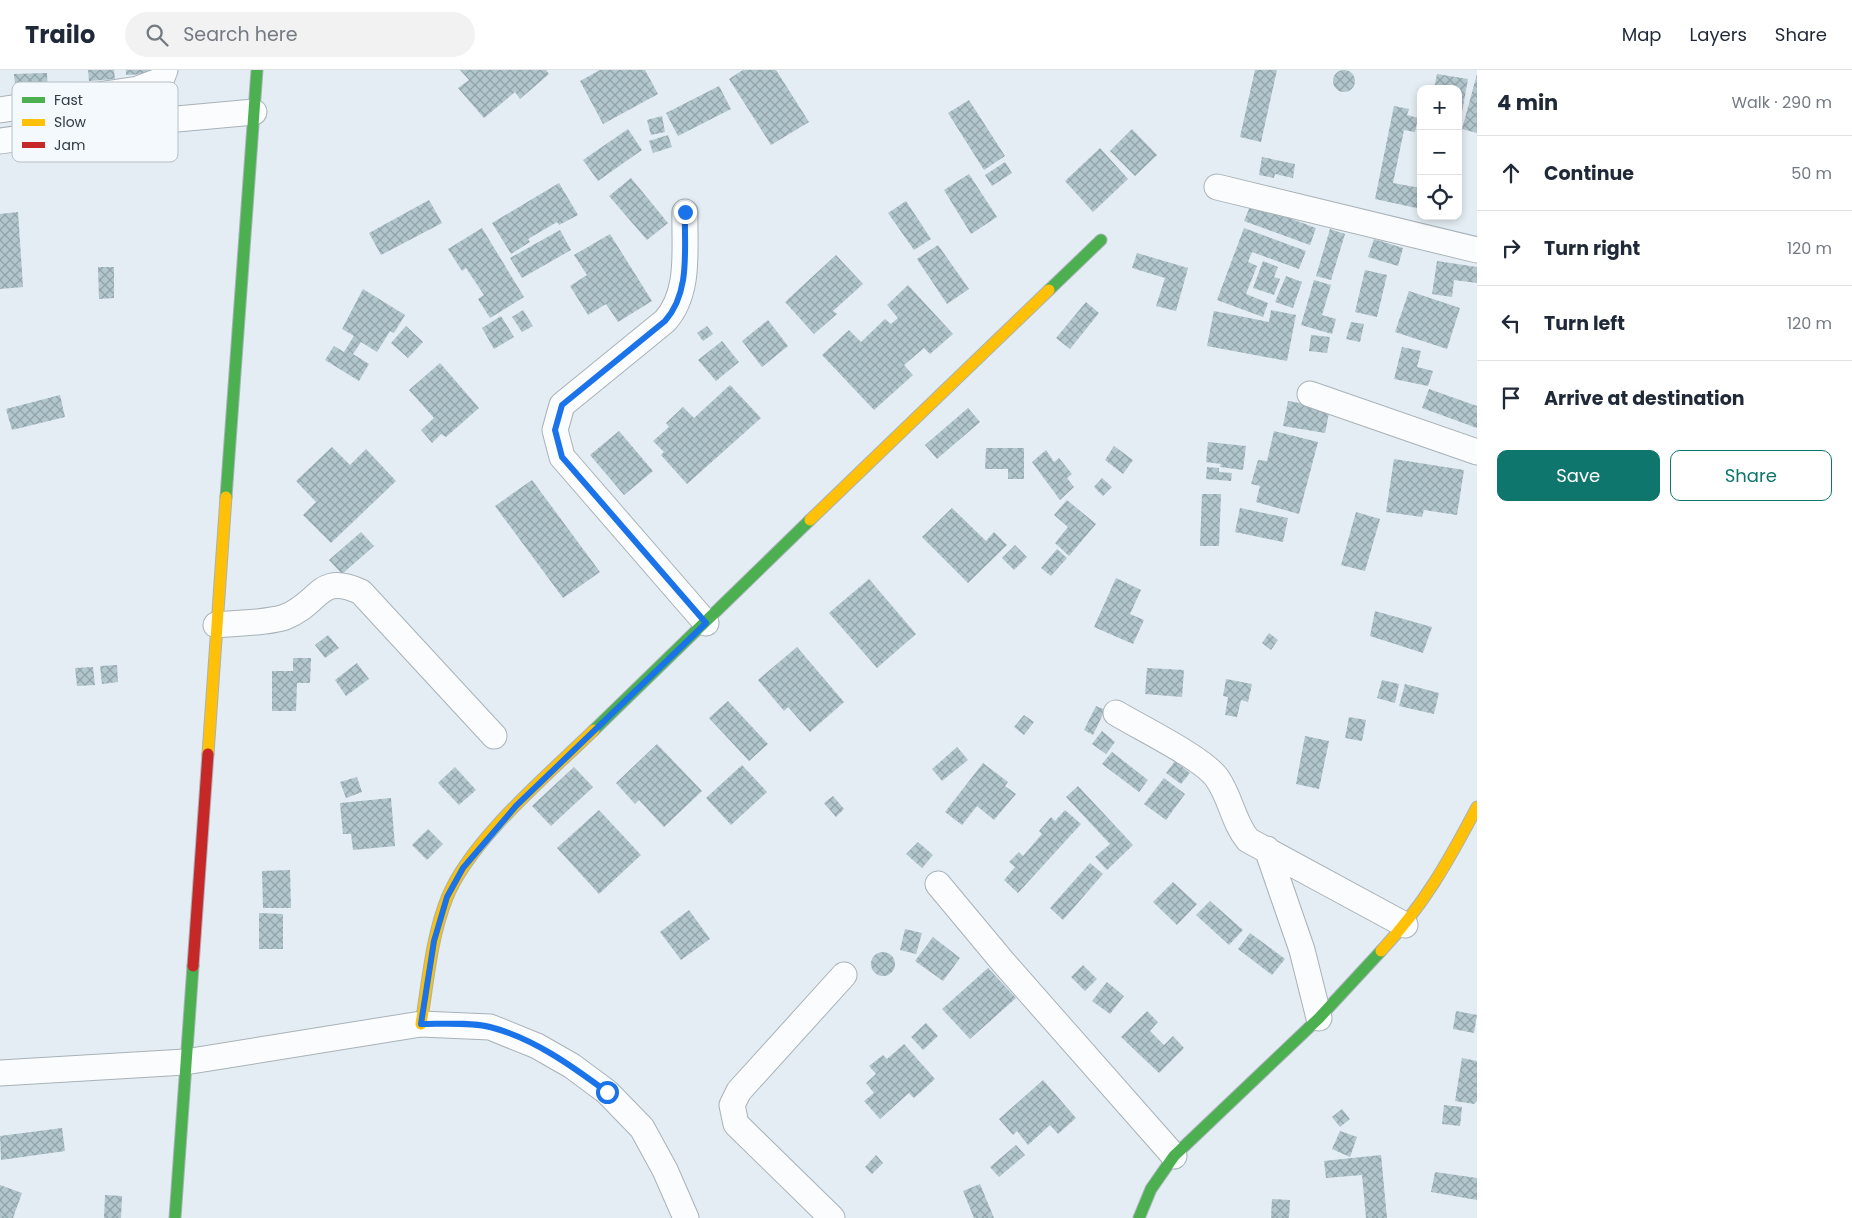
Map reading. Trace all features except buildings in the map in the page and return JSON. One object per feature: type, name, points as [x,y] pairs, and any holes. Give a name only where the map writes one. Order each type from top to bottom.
[{"type":"street","points":[[156,82],[161,80],[165,70]]},
{"type":"street","points":[[175,1218],[257,70]]},
{"type":"street","points":[[178,119],[254,112]]},
{"type":"street","points":[[1217,187],[1477,250]]},
{"type":"street","points":[[685,212],[684,273],[680,296],[675,310],[665,321],[562,405],[555,430],[562,457],[706,623]]},
{"type":"street","points":[[421,1024],[434,941],[447,897],[463,868],[516,806],[897,435],[1101,240]]},
{"type":"street","points":[[1310,394],[1477,452]]},
{"type":"street","points":[[216,626],[283,618],[302,608],[328,586],[345,584],[361,592],[494,736]]},
{"type":"street","points":[[1116,713],[1200,762],[1216,776],[1228,795],[1239,829],[1248,840],[1406,925]]},
{"type":"street","points":[[1139,1218],[1150,1189],[1174,1156],[1320,1018],[1406,925],[1442,873],[1477,807]]},
{"type":"street","points":[[1266,849],[1302,950],[1320,1018]]},
{"type":"street","points":[[938,884],[1174,1156]]},
{"type":"street","points":[[832,1218],[736,1124],[732,1105],[739,1091],[844,975]]},
{"type":"street","points":[[0,1072],[185,1062],[421,1024],[490,1027],[538,1046],[572,1066],[607,1092],[642,1128],[665,1170],[686,1218]]},
{"type":"traffic: fast","points":[[226,497],[257,70]]},
{"type":"traffic: fast","points":[[1049,290],[1101,240]]},
{"type":"traffic: fast","points":[[594,730],[810,520]]},
{"type":"traffic: fast","points":[[1139,1218],[1151,1189],[1174,1156],[1319,1018],[1381,951]]},
{"type":"traffic: fast","points":[[175,1218],[193,966]]},
{"type":"traffic: slow","points":[[810,520],[1049,290]]},
{"type":"traffic: slow","points":[[208,754],[226,497]]},
{"type":"traffic: slow","points":[[421,1024],[437,929],[447,898],[458,876],[473,853],[512,809],[594,730]]},
{"type":"traffic: slow","points":[[1381,951],[1423,900],[1477,807]]},
{"type":"traffic: jam","points":[[193,966],[208,754]]},
{"type":"route","points":[[607,1092],[572,1066],[538,1046],[490,1027],[460,1024],[421,1024],[434,941],[447,897],[463,868],[516,806],[706,623],[562,457],[555,430],[562,405],[665,321],[675,310],[680,296],[684,273],[685,212]]}]
